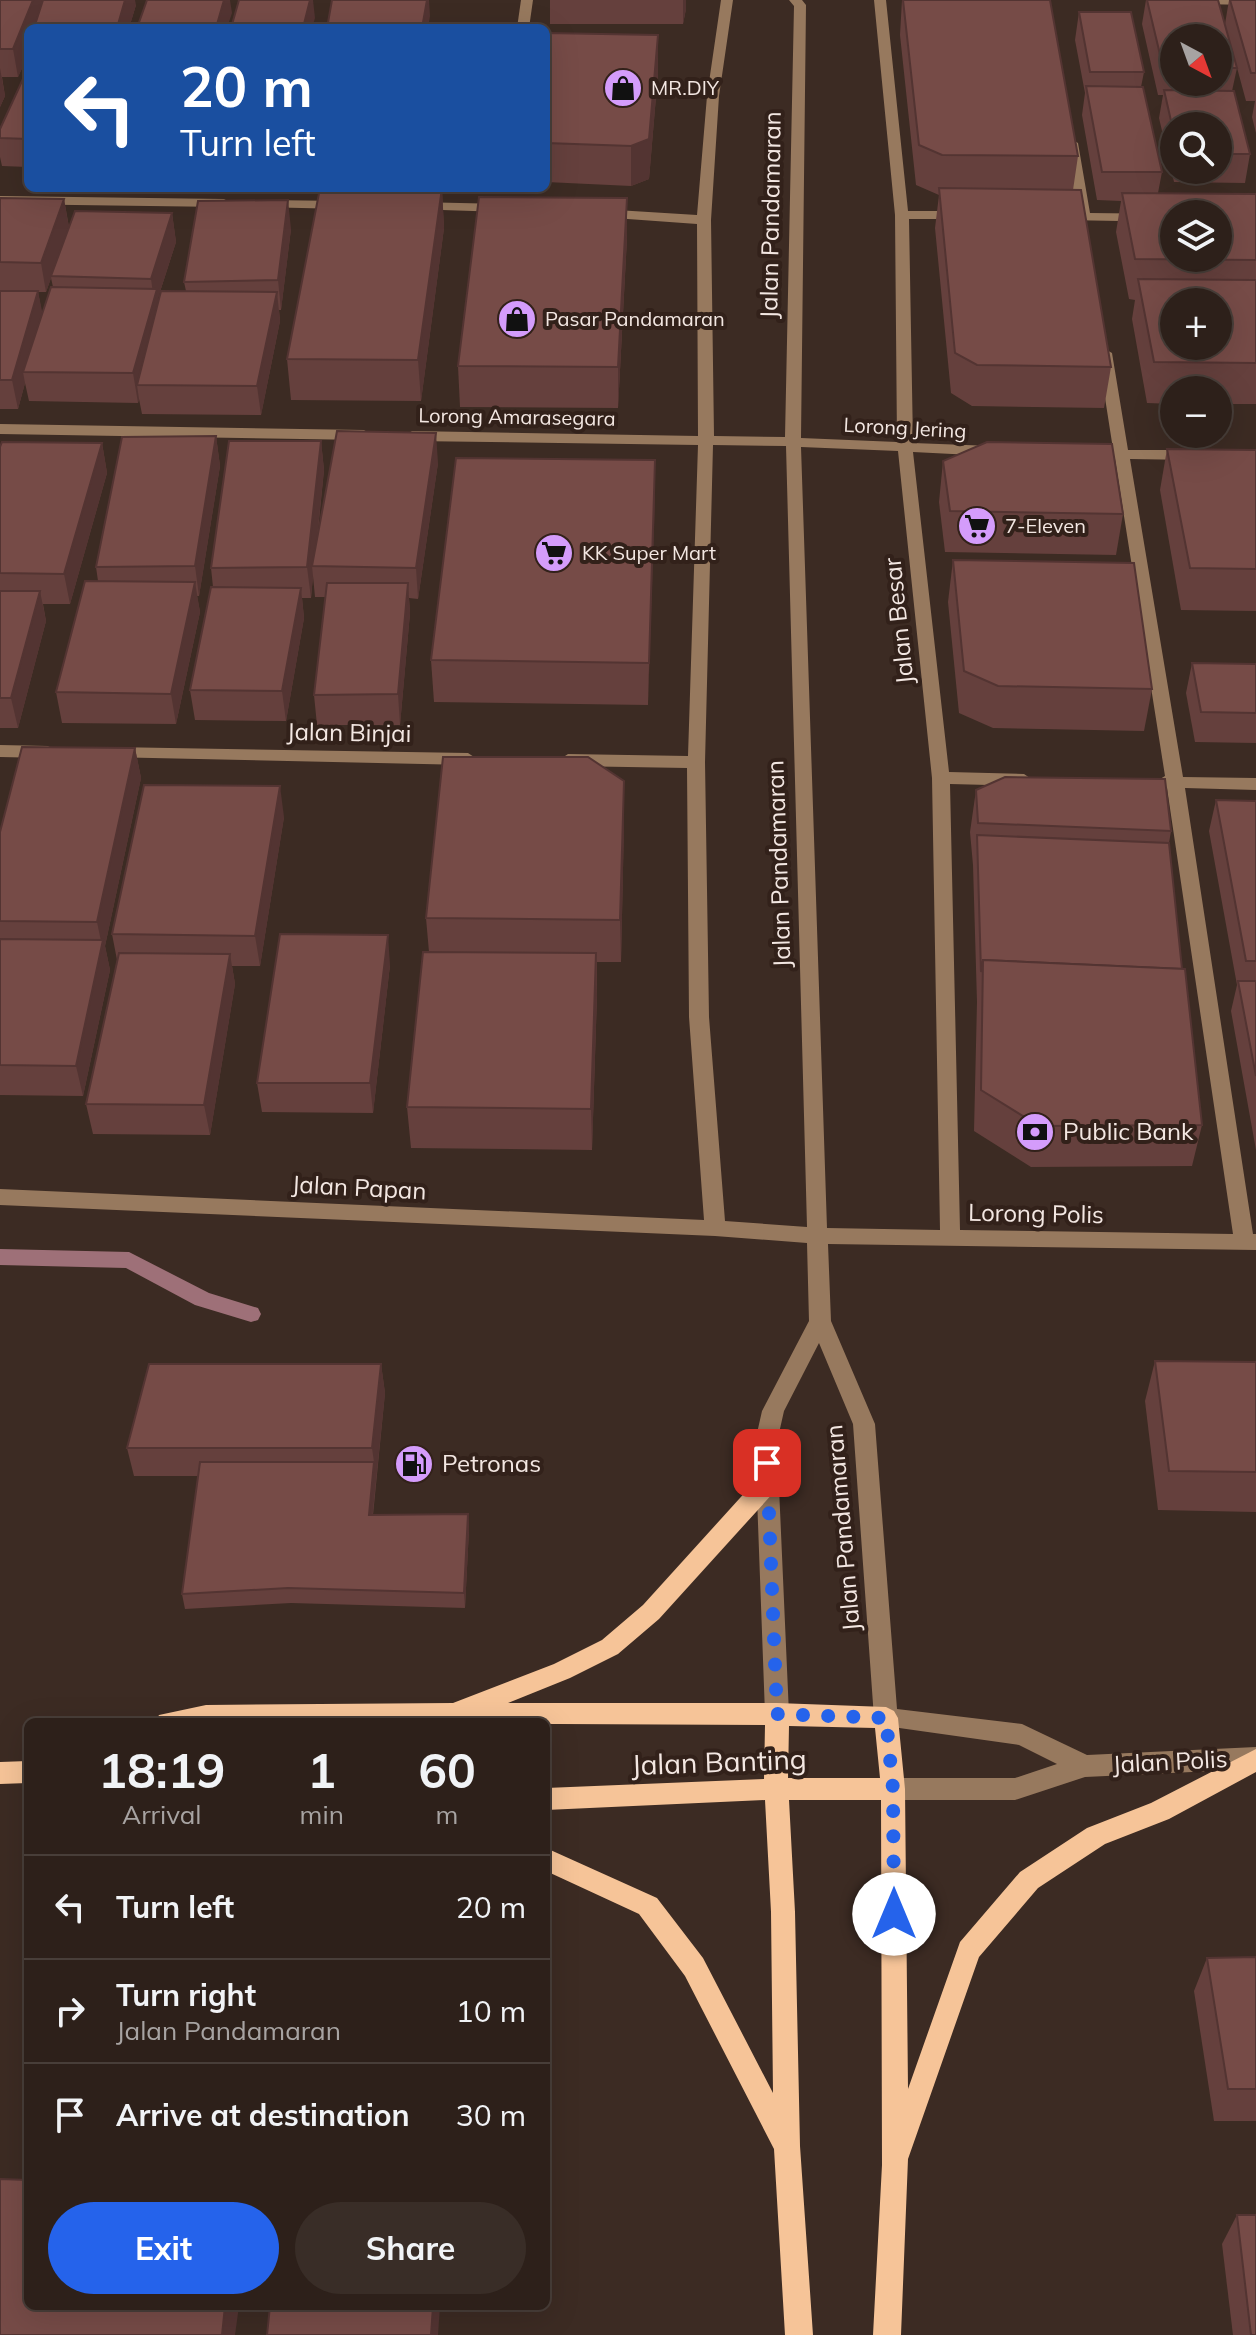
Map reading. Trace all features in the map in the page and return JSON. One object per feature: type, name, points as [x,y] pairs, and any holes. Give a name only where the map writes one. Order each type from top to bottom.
[{"type":"main road","points":[[451,1714],[562,1671],[610,1647],[651,1612],[767,1484]]},
{"type":"main road","points":[[193,1718],[451,1714],[777,1714],[886,1718],[893,1789],[895,2165],[887,2335]]},
{"type":"main road","points":[[777,1714],[776,1789],[783,1912],[787,2146],[799,2335]]},
{"type":"main road","points":[[895,2165],[969,1950],[1029,1880],[1096,1836],[1160,1811],[1256,1759]]},
{"type":"main road","points":[[0,1773],[24,1772]]},
{"type":"main road","name":"Jalan Banting","points":[[550,1799],[776,1789],[893,1789]]},
{"type":"main road","points":[[550,1861],[648,1906],[694,1967],[787,2146]]},
{"type":"street","points":[[524,24],[527,0]]},
{"type":"street","points":[[715,1228],[699,1017],[696,762],[706,440],[704,220],[713,96],[727,0]]},
{"type":"street","name":"Jalan Besar","points":[[880,0],[902,215],[905,450],[941,778],[950,1239]]},
{"type":"street","points":[[1194,0],[1256,1]]},
{"type":"street","name":"Jalan Pandamaran","points":[[801,2],[793,442],[815,1236],[820,1321],[864,1424],[886,1718]]},
{"type":"street","points":[[1068,124],[1084,224]]},
{"type":"street","points":[[501,207],[503,192]]},
{"type":"street","points":[[0,200],[235,203]]},
{"type":"street","points":[[250,204],[360,205]]},
{"type":"street","points":[[407,206],[516,208]]},
{"type":"street","points":[[579,212],[704,220]]},
{"type":"street","points":[[902,215],[977,215]]},
{"type":"street","points":[[1053,216],[1084,224],[1160,219]]},
{"type":"street","points":[[1102,335],[1250,1242]]},
{"type":"street","name":"Lorong Amarasegara","points":[[0,429],[793,442]]},
{"type":"street","name":"Lorong Jering","points":[[793,442],[905,450],[1013,452]]},
{"type":"street","points":[[1090,453],[1211,456]]},
{"type":"street","points":[[0,751],[63,752]]},
{"type":"street","name":"Jalan Binjai","points":[[95,753],[491,759]]},
{"type":"street","points":[[554,760],[696,762]]},
{"type":"street","points":[[941,778],[1050,780]]},
{"type":"street","points":[[1144,782],[1256,784]]},
{"type":"street","name":"Jalan Papan","points":[[0,1197],[715,1228],[815,1236]]},
{"type":"street","name":"Lorong Polis","points":[[815,1236],[1250,1242]]},
{"type":"street","points":[[777,1714],[766,1442],[773,1411],[820,1321]]},
{"type":"street","name":"Jalan Polis","points":[[886,1718],[1022,1735],[1085,1766]]},
{"type":"street","name":"Jalan Polis","points":[[893,1789],[1015,1789],[1085,1766],[1256,1759]]},
{"type":"building","points":[[0,0],[33,0],[13,49],[0,49]]},
{"type":"building","points":[[43,0],[125,0],[118,24],[35,24]]},
{"type":"building","points":[[147,0],[224,0],[217,24],[138,24]]},
{"type":"building","points":[[239,0],[310,0],[304,24],[232,24]]},
{"type":"building","points":[[332,0],[427,0],[423,24],[328,24]]},
{"type":"building","points":[[903,0],[1050,0],[1078,156],[942,155],[919,145]]},
{"type":"building","points":[[1147,0],[1218,0],[1225,24],[1160,24],[1160,54]]},
{"type":"building","points":[[1230,0],[1256,0],[1256,73],[1251,73]]},
{"type":"building","points":[[1079,12],[1131,12],[1144,72],[1090,72]]},
{"type":"building","points":[[550,33],[658,35],[649,139],[631,146],[550,143]]},
{"type":"building","points":[[1232,50],[1237,68],[1232,68]]},
{"type":"building","points":[[24,77],[24,139],[0,138],[0,129]]},
{"type":"building","points":[[1086,86],[1143,87],[1160,172],[1102,172]]},
{"type":"building","points":[[1234,91],[1250,154],[1232,154],[1232,112],[1169,112],[1165,96],[1232,96]]},
{"type":"building","points":[[939,188],[1081,190],[1111,367],[977,365],[955,353]]},
{"type":"building","points":[[319,192],[441,192],[418,360],[287,359]]},
{"type":"building","points":[[1122,193],[1256,194],[1256,260],[1232,260],[1232,200],[1160,200],[1160,259],[1135,259]]},
{"type":"building","points":[[479,197],[627,198],[618,367],[458,366]]},
{"type":"building","points":[[0,198],[64,199],[41,263],[0,262]]},
{"type":"building","points":[[288,200],[278,280],[184,282],[198,201]]},
{"type":"building","points":[[75,211],[172,213],[151,279],[51,276]]},
{"type":"building","points":[[1138,279],[1256,280],[1256,363],[1154,362]]},
{"type":"building","points":[[51,287],[157,289],[133,373],[23,372]]},
{"type":"building","points":[[0,291],[38,291],[12,380],[0,380]]},
{"type":"building","points":[[161,291],[277,292],[257,386],[137,385]]},
{"type":"building","points":[[337,431],[436,433],[416,568],[312,566]]},
{"type":"building","points":[[216,436],[195,566],[96,567],[122,437]]},
{"type":"building","points":[[229,441],[321,441],[307,567],[211,568]]},
{"type":"building","points":[[2,442],[102,443],[64,574],[0,573]]},
{"type":"building","points":[[987,442],[1112,444],[1123,514],[950,511],[943,461]]},
{"type":"building","points":[[1167,449],[1256,450],[1256,569],[1190,568]]},
{"type":"building","points":[[456,458],[655,460],[649,663],[431,660]]},
{"type":"building","points":[[953,560],[1134,563],[1152,689],[998,686],[964,671]]},
{"type":"building","points":[[85,581],[195,582],[171,694],[56,692]]},
{"type":"building","points":[[327,583],[408,583],[398,694],[314,695]]},
{"type":"building","points":[[211,587],[301,588],[282,691],[190,690]]},
{"type":"building","points":[[0,591],[40,591],[11,698],[0,698]]},
{"type":"building","points":[[1192,663],[1256,664],[1256,713],[1201,712]]},
{"type":"building","points":[[22,747],[135,748],[97,922],[0,921],[0,832]]},
{"type":"building","points":[[443,757],[588,757],[624,781],[620,920],[426,918]]},
{"type":"building","points":[[1005,777],[1165,779],[1171,831],[978,823],[976,790]]},
{"type":"building","points":[[144,785],[280,786],[255,936],[112,934]]},
{"type":"building","points":[[1216,800],[1256,801],[1256,961],[1246,961]]},
{"type":"building","points":[[977,835],[1169,843],[1182,969],[983,960],[981,972]]},
{"type":"building","points":[[280,934],[388,935],[370,1083],[257,1083]]},
{"type":"building","points":[[0,939],[103,940],[76,1066],[0,1065]]},
{"type":"building","points":[[423,952],[596,953],[591,1109],[407,1107]]},
{"type":"building","points":[[119,953],[230,954],[204,1105],[86,1104]]},
{"type":"building","points":[[983,960],[1185,969],[1202,1125],[1039,1126],[981,1090]]},
{"type":"building","points":[[1238,981],[1256,981],[1256,1076]]},
{"type":"building","points":[[1155,1361],[1256,1362],[1256,1472],[1169,1471]]},
{"type":"building","points":[[149,1364],[381,1364],[372,1448],[127,1448]]},
{"type":"building","points":[[200,1462],[374,1462],[369,1515],[468,1514],[464,1593],[288,1588],[182,1594]]},
{"type":"building","points":[[1256,1957],[1256,2089],[1228,2089],[1207,1958]]},
{"type":"building","points":[[0,2179],[24,2180],[24,2310],[225,2310],[222,2335],[0,2335]]},
{"type":"building","points":[[1237,2215],[1256,2215],[1256,2335],[1251,2335]]},
{"type":"building","points":[[270,2310],[433,2310],[431,2335],[267,2335]]},
{"type":"waterway","points":[[0,1257],[129,1260],[202,1299],[251,1314]]},
{"type":"place","name":"MR.DIY","points":[[623,88]]},
{"type":"place","name":"Pasar Pandamaran","points":[[517,319]]},
{"type":"place","name":"7-Eleven","points":[[977,526]]},
{"type":"place","name":"KK Super Mart","points":[[554,553]]},
{"type":"place","name":"Public Bank","points":[[1035,1132]]},
{"type":"place","name":"Petronas","points":[[414,1464]]},
{"type":"route","points":[[767,1463],[777,1714],[886,1718],[893,1789],[894,1914]]}]
